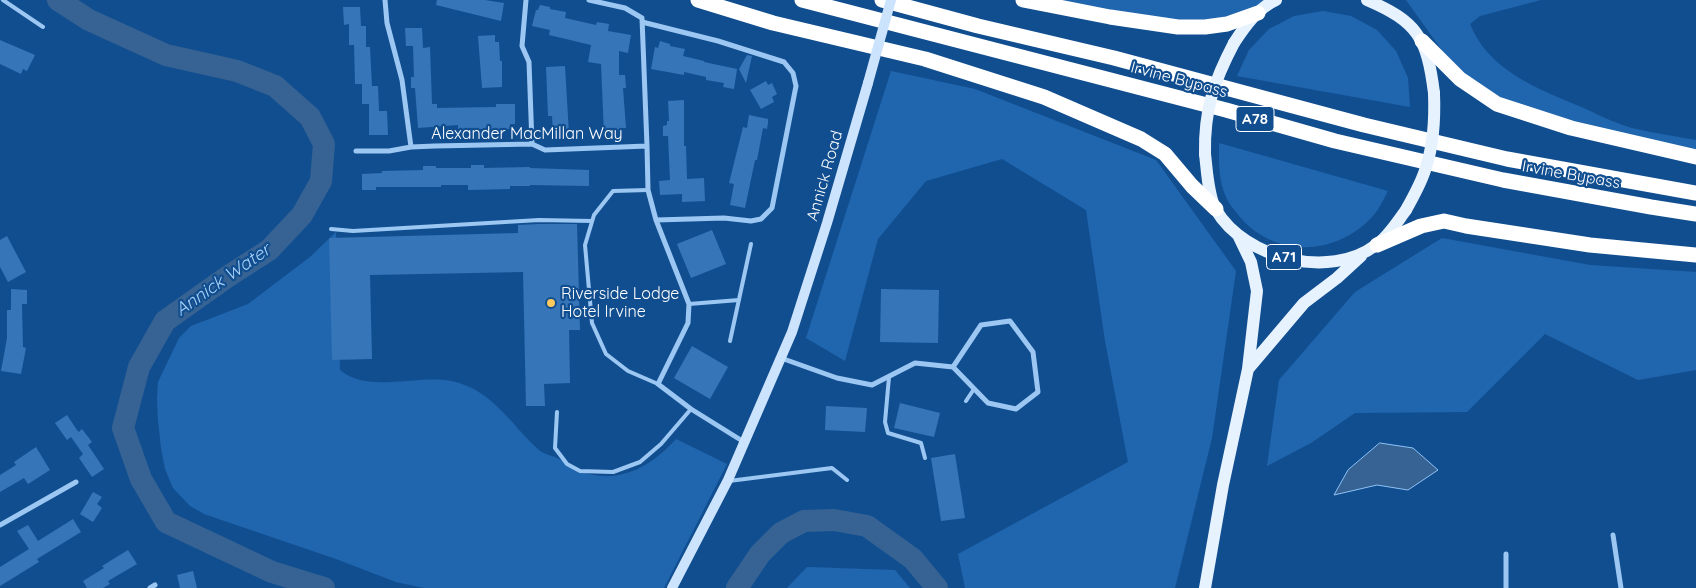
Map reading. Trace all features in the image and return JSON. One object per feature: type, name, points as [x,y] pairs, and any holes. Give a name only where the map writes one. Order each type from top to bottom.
[{"type":"highway","points":[[698,0],[774,23],[925,59],[1044,97],[1141,139],[1165,154],[1192,186],[1216,209]]},
{"type":"highway","name":"Irvine Bypass","points":[[802,0],[1336,141],[1503,180],[1696,214]]},
{"type":"highway","name":"Irvine Bypass","points":[[882,0],[978,26],[1114,58],[1364,126],[1508,159],[1696,193]]},
{"type":"highway","points":[[1023,0],[1110,17],[1178,27],[1206,28],[1227,24],[1258,13]]},
{"type":"highway","points":[[1422,41],[1460,79],[1497,104],[1571,128],[1696,156]]},
{"type":"highway","points":[[1372,248],[1421,226],[1444,221],[1590,245],[1696,255]]},
{"type":"main road","name":"Annick Road","points":[[672,588],[727,482],[792,332],[827,223],[891,0]]},
{"type":"main road","name":"A71","points":[[1205,588],[1248,369],[1257,291],[1251,262],[1238,235],[1216,209],[1205,154],[1205,131],[1212,90],[1234,42],[1245,26],[1265,6],[1276,0]]},
{"type":"main road","name":"A71","points":[[1367,0],[1402,18]]},
{"type":"main road","name":"A71","points":[[1248,369],[1304,303],[1372,248],[1406,210],[1426,169],[1435,119],[1430,66],[1422,41],[1402,18],[1395,0]]},
{"type":"main road","name":"A71","points":[[1238,235],[1268,252],[1294,261],[1324,263],[1345,259],[1372,248]]},
{"type":"street","points":[[385,0],[387,23],[402,80],[410,147]]},
{"type":"street","points":[[526,0],[522,46],[529,62],[532,144]]},
{"type":"street","points":[[589,0],[625,8],[642,18],[647,146]]},
{"type":"street","points":[[642,22],[718,41],[784,62],[793,73],[796,86],[772,208],[761,219],[751,221],[724,218],[656,220]]},
{"type":"street","name":"Alexander MacMillan Way","points":[[356,151],[389,151],[410,147],[532,144],[545,150],[647,146],[648,190],[656,220],[688,304],[688,323],[658,384]]},
{"type":"street","points":[[781,358],[837,378],[872,385],[915,363],[953,367],[988,403],[1016,409],[1038,392],[1034,352],[1010,321],[981,325],[953,367]]},
{"type":"street","points":[[658,384],[691,409],[745,442]]},
{"type":"street","points":[[0,525],[76,482]]},
{"type":"street","points":[[1613,535],[1621,588]]},
{"type":"street","points":[[1506,554],[1506,588]]},
{"type":"lane","points":[[3,0],[43,27]]},
{"type":"lane","points":[[648,190],[613,191],[594,215],[585,245],[592,323],[606,354],[628,371],[658,384]]},
{"type":"lane","points":[[331,229],[362,230],[539,220],[592,221]]},
{"type":"lane","points":[[730,340],[752,244]]},
{"type":"lane","points":[[688,304],[739,300]]},
{"type":"lane","points":[[888,377],[885,422],[888,433],[921,443],[925,458]]},
{"type":"lane","points":[[966,401],[974,389]]},
{"type":"lane","points":[[557,412],[555,448],[567,464],[580,471],[614,472],[640,462],[660,444],[691,409]]},
{"type":"lane","points":[[727,482],[832,468],[847,480]]},
{"type":"shaded area","points":[[1048,0],[1267,0],[1240,19],[1195,27]]},
{"type":"shaded area","points":[[1406,0],[1541,0],[1480,16],[1470,24],[1478,40],[1489,54],[1502,66],[1531,85],[1612,121],[1632,128],[1696,140],[1696,154],[1498,103],[1451,63]]},
{"type":"shaded area","points":[[1323,11],[1351,16],[1377,30],[1396,51],[1408,78],[1410,107],[1237,76],[1249,50],[1269,29],[1294,16]]},
{"type":"shaded area","points":[[891,71],[975,89],[1156,160],[1236,271],[1212,438],[1175,588],[965,588],[958,554],[1128,462],[1105,341],[1086,210],[1002,159],[926,181],[878,239],[845,361],[806,338]]},
{"type":"shaded area","points":[[1219,143],[1388,191],[1372,217],[1357,230],[1340,240],[1321,246],[1302,247],[1284,245],[1266,238],[1250,227],[1229,203],[1221,179]]},
{"type":"shaded area","points":[[336,232],[340,370],[351,377],[364,381],[378,382],[438,380],[465,385],[489,399],[539,450],[586,473],[612,476],[636,470],[657,457],[676,439],[727,464],[664,588],[424,588],[396,582],[336,559],[204,514],[190,506],[173,488],[165,469],[161,448],[157,399],[158,382],[179,338],[191,326],[248,304],[310,257]]},
{"type":"shaded area","points":[[1442,238],[1590,265],[1696,272],[1696,370],[1638,380],[1545,334],[1467,412],[1355,413],[1311,443],[1267,466],[1279,380],[1355,292]]},
{"type":"shaded area","points":[[1380,443],[1413,448],[1438,470],[1408,490],[1377,485],[1334,495],[1348,470]]},
{"type":"shaded area","points":[[807,567],[895,570],[910,588],[787,588]]},
{"type":"building","points":[[437,0],[485,0],[504,3],[501,21],[436,5]]},
{"type":"building","points":[[540,5],[566,12],[565,18],[596,25],[597,22],[609,24],[608,31],[631,35],[628,53],[619,51],[619,75],[625,75],[626,88],[623,88],[626,128],[621,128],[621,133],[604,134],[601,64],[588,62],[591,45],[549,35],[550,30],[532,26],[536,10],[538,10]]},
{"type":"building","points":[[343,7],[360,7],[361,26],[366,26],[366,47],[370,47],[372,86],[378,86],[379,111],[387,111],[388,135],[369,135],[369,104],[362,104],[362,84],[355,84],[354,45],[349,45],[349,24],[344,25]]},
{"type":"building","points":[[405,28],[422,28],[423,48],[430,47],[432,104],[437,104],[437,108],[496,107],[496,104],[515,104],[515,124],[510,124],[510,129],[458,129],[458,125],[418,128],[415,88],[411,88],[411,77],[414,77],[413,46],[406,46]]},
{"type":"building","points":[[495,35],[495,42],[499,42],[500,61],[502,61],[502,87],[482,88],[478,36]]},
{"type":"building","points":[[0,40],[35,55],[27,71],[23,69],[21,74],[0,64]]},
{"type":"building","points":[[660,41],[670,44],[670,46],[685,49],[683,56],[737,69],[734,89],[723,87],[724,83],[706,80],[706,77],[684,72],[684,75],[651,69],[655,47],[658,48]]},
{"type":"building","points":[[747,55],[752,56],[746,83],[739,69]]},
{"type":"building","points":[[565,66],[569,134],[553,135],[552,116],[548,116],[546,67]]},
{"type":"building","points":[[766,81],[768,85],[772,83],[777,94],[772,97],[774,102],[761,109],[750,90]]},
{"type":"building","points":[[684,100],[684,146],[686,146],[687,179],[704,178],[705,201],[682,202],[682,194],[660,195],[659,181],[670,180],[668,136],[663,136],[663,126],[667,125],[667,121],[669,121],[668,101]]},
{"type":"building","points":[[749,115],[768,119],[768,123],[767,129],[763,128],[745,208],[730,205],[734,184],[729,183],[743,127],[747,128]]},
{"type":"building","points":[[471,165],[484,165],[484,168],[530,167],[589,170],[589,186],[530,185],[510,186],[510,189],[468,190],[468,185],[441,185],[441,187],[376,187],[376,190],[362,190],[362,174],[382,173],[382,171],[423,170],[423,166],[471,168]]},
{"type":"building","name":"Riverside Lodge Hotel Irvine","points":[[577,224],[580,330],[569,330],[570,383],[544,384],[545,406],[526,406],[523,272],[370,275],[372,359],[332,360],[329,238],[518,233],[518,225]]},
{"type":"building","points":[[712,230],[726,264],[691,278],[677,244]]},
{"type":"building","points":[[7,236],[26,272],[8,282],[0,267],[0,240]]},
{"type":"building","points":[[11,289],[27,290],[27,304],[22,304],[23,347],[26,348],[21,374],[1,371],[7,338],[7,310],[11,310]]},
{"type":"building","points":[[881,289],[939,290],[938,343],[880,342]]},
{"type":"building","points":[[692,346],[728,367],[710,399],[674,378]]},
{"type":"building","points":[[900,403],[940,413],[934,437],[894,428]]},
{"type":"building","points":[[826,406],[867,408],[865,432],[825,430]]},
{"type":"building","points":[[67,415],[77,430],[79,432],[82,429],[92,442],[88,445],[104,469],[92,477],[79,458],[83,454],[71,437],[67,440],[55,423]]},
{"type":"building","points":[[36,447],[50,470],[28,484],[24,478],[0,492],[0,475],[16,465],[14,462]]},
{"type":"building","points":[[955,454],[965,518],[941,521],[931,458]]},
{"type":"building","points":[[93,492],[102,497],[97,504],[102,508],[93,522],[80,514]]},
{"type":"building","points":[[73,519],[81,532],[37,559],[39,562],[0,586],[0,567],[29,549],[17,531],[28,525],[38,541]]},
{"type":"building","points":[[128,550],[137,564],[108,581],[110,584],[103,588],[87,588],[83,581],[104,568],[102,566]]},
{"type":"building","points":[[193,571],[197,588],[180,588],[177,575]]},
{"type":"waterway","name":"Annick Water","points":[[58,0],[89,20],[166,55],[237,71],[275,86],[310,117],[324,144],[321,181],[302,215],[269,250],[165,321],[139,367],[123,428],[141,479],[166,522],[272,572],[324,588]]},
{"type":"waterway","name":"Annick Water","points":[[737,588],[760,554],[781,533],[804,521],[834,520],[867,526],[913,559],[937,588]]},
{"type":"place","name":"Riverside Lodge Hotel Irvine","points":[[551,303]]}]
